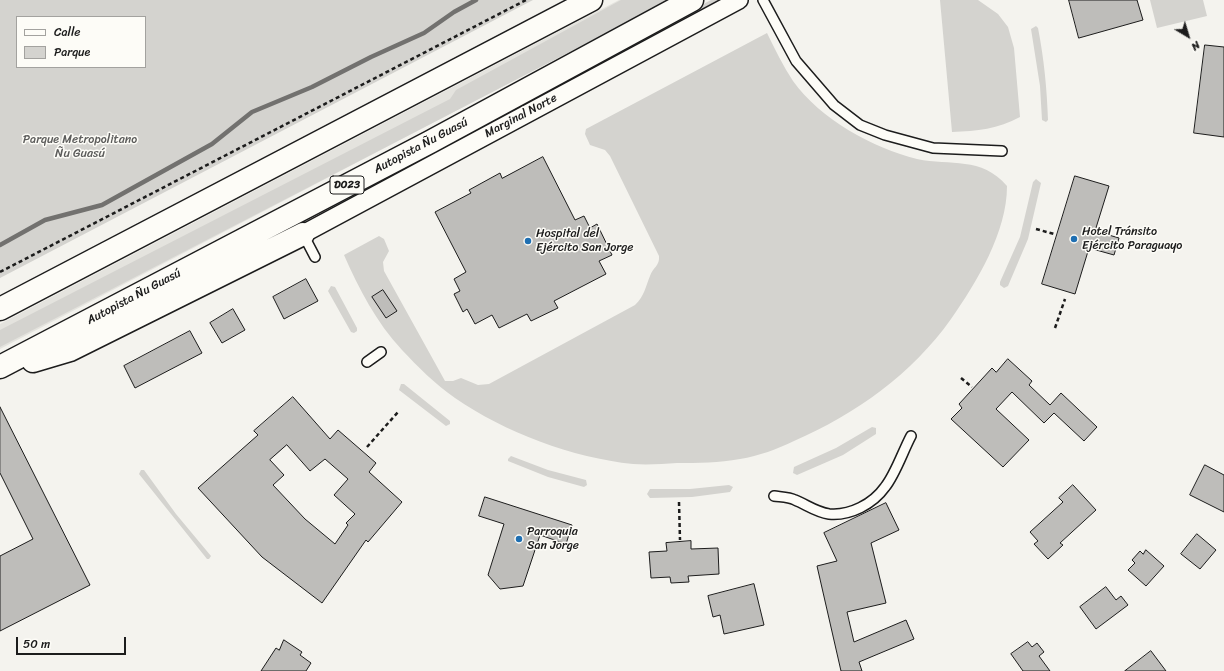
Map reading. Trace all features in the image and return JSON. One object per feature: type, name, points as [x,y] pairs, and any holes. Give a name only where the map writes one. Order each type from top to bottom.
[{"type":"highway","points":[[0,308],[591,0]]},
{"type":"highway","name":"Autopista Ñu Guasú","points":[[0,367],[437,138],[692,0]]},
{"type":"highway","points":[[0,372],[70,350],[303,234]]},
{"type":"street","name":"Marginal Norte","points":[[303,234],[739,0]]},
{"type":"lane","points":[[763,0],[796,61],[834,104],[860,125],[885,135],[933,148],[1002,151]]},
{"type":"lane","points":[[303,234],[315,257]]},
{"type":"lane","points":[[367,362],[381,352]]},
{"type":"lane","points":[[774,496],[794,500],[813,510],[829,514],[846,513],[856,509],[869,503],[886,486],[911,436]]},
{"type":"path","points":[[0,272],[526,0]]},
{"type":"path","points":[[1036,229],[1054,234]]},
{"type":"path","points":[[1055,328],[1065,299]]},
{"type":"path","points":[[961,378],[972,388]]},
{"type":"path","points":[[367,448],[398,412]]},
{"type":"path","points":[[679,502],[680,540]]},
{"type":"shaded area","points":[[619,0],[668,0],[0,349],[0,324]]},
{"type":"green space","name":"Parque Metropolitano Ñu Guasú","points":[[0,0],[533,0],[0,278]]},
{"type":"green space","points":[[621,0],[670,0],[0,347],[0,330],[450,99],[456,90]]},
{"type":"green space","points":[[711,0],[731,0],[311,218],[297,230],[99,324]]},
{"type":"green space","points":[[940,0],[978,0],[998,14],[1008,27],[1014,48],[1020,117],[987,129],[952,132]]},
{"type":"green space","points":[[1150,0],[1203,0],[1207,16],[1157,28]]},
{"type":"green space","points":[[1036,26],[1038,28],[1045,74],[1048,120],[1046,122],[1042,120],[1040,86],[1031,29]]},
{"type":"green space","points":[[767,33],[789,75],[804,95],[832,119],[849,130],[883,148],[917,159],[976,166],[987,170],[1007,186],[1006,203],[1002,221],[989,256],[980,273],[961,305],[936,339],[901,375],[861,405],[839,418],[788,444],[768,452],[747,458],[716,462],[633,464],[587,456],[540,442],[495,422],[455,398],[441,387],[402,350],[384,328],[369,305],[344,255],[379,236],[384,239],[389,251],[383,262],[384,271],[445,381],[453,381],[461,378],[478,385],[489,384],[635,305],[643,295],[651,273],[658,262],[659,256],[610,156],[605,150],[590,145],[585,134],[586,129]]},
{"type":"green space","points":[[1036,179],[1041,183],[1028,239],[1008,286],[1004,288],[1000,285],[1000,282],[1020,237],[1033,182]]},
{"type":"green space","points":[[331,286],[335,287],[357,328],[357,331],[354,333],[351,332],[328,291]]},
{"type":"green space","points":[[401,384],[404,384],[450,421],[450,424],[446,426],[399,390]]},
{"type":"green space","points":[[872,427],[876,428],[876,434],[843,455],[797,475],[793,473],[794,467],[836,448]]},
{"type":"green space","points":[[511,456],[548,470],[586,480],[587,485],[584,487],[548,477],[508,461]]},
{"type":"green space","points":[[141,470],[144,470],[176,514],[211,556],[209,559],[207,559],[139,474]]},
{"type":"green space","points":[[729,485],[733,487],[730,492],[692,497],[650,498],[647,494],[650,489],[690,489]]},
{"type":"building","points":[[1069,0],[1137,0],[1143,20],[1079,38]]},
{"type":"building","points":[[1205,45],[1224,47],[1224,137],[1194,133]]},
{"type":"building","name":"Hospital del Ejército San Jorge","points":[[543,157],[575,220],[584,216],[590,228],[597,224],[612,255],[599,261],[606,274],[554,301],[558,308],[531,321],[527,314],[499,328],[492,315],[475,324],[467,309],[463,312],[454,294],[460,291],[454,279],[466,272],[435,212],[471,193],[469,190],[500,173],[502,178]]},
{"type":"building","name":"Hotel Tránsito Ejército Paraguayo","points":[[1075,176],[1109,186],[1095,231],[1119,238],[1114,255],[1089,248],[1075,294],[1042,284]]},
{"type":"building","points":[[306,279],[318,301],[284,319],[273,297]]},
{"type":"building","points":[[383,290],[397,311],[386,318],[372,297]]},
{"type":"building","points":[[233,309],[245,330],[222,343],[210,323]]},
{"type":"building","points":[[190,331],[202,353],[135,388],[124,366]]},
{"type":"building","points":[[1008,359],[1032,381],[1029,385],[1050,405],[1061,393],[1097,427],[1084,441],[1054,413],[1044,423],[1012,392],[996,409],[1029,440],[1003,467],[951,419],[962,408],[959,404],[992,368],[996,372]]},
{"type":"building","points":[[293,397],[330,439],[338,430],[376,463],[369,472],[402,502],[368,542],[366,540],[322,603],[262,557],[198,488],[258,435],[254,431]],"holes":[[[287,445],[310,471],[325,459],[348,479],[334,495],[355,514],[346,523],[348,525],[335,544],[305,519],[273,485],[284,475],[270,460]]]},
{"type":"building","points":[[0,407],[90,585],[0,631],[0,556],[33,539],[0,473]]},
{"type":"building","points":[[1205,465],[1224,475],[1224,512],[1190,495]]},
{"type":"building","points":[[1073,485],[1096,510],[1060,543],[1063,545],[1048,559],[1034,544],[1038,541],[1030,532],[1063,502],[1059,498]]},
{"type":"building","name":"Parroquia San Jorge","points":[[485,497],[572,525],[566,544],[540,535],[523,586],[500,589],[488,575],[504,524],[479,516]]},
{"type":"building","points":[[886,503],[899,530],[871,543],[886,603],[847,612],[854,642],[906,620],[914,639],[859,662],[862,671],[841,671],[817,566],[837,561],[824,533]]},
{"type":"building","points":[[1197,534],[1216,550],[1200,569],[1181,554]]},
{"type":"building","points":[[691,541],[691,549],[718,548],[719,574],[688,576],[689,582],[671,583],[670,577],[651,578],[649,552],[667,551],[666,543]]},
{"type":"building","points":[[1146,550],[1164,566],[1146,586],[1128,570],[1135,563],[1132,560],[1140,551],[1143,554]]},
{"type":"building","points":[[754,584],[764,625],[724,634],[720,615],[713,617],[708,596]]},
{"type":"building","points":[[1106,587],[1116,600],[1121,596],[1128,605],[1096,629],[1080,607]]},
{"type":"building","points":[[284,640],[302,652],[300,655],[311,663],[306,671],[261,671],[276,648],[279,650]]},
{"type":"building","points":[[1028,642],[1032,647],[1037,643],[1044,652],[1039,656],[1050,671],[1023,671],[1011,654]]},
{"type":"building","points":[[1151,651],[1166,671],[1125,671]]},
{"type":"waterway","points":[[0,245],[45,220],[102,205],[212,144],[252,112],[312,87],[371,57],[424,33],[454,12],[476,0]]},
{"type":"place","name":"Hotel Tránsito Ejército Paraguayo","points":[[1074,239]]},
{"type":"place","name":"Hospital del Ejército San Jorge","points":[[528,241]]},
{"type":"place","name":"Parroquia San Jorge","points":[[519,539]]}]
